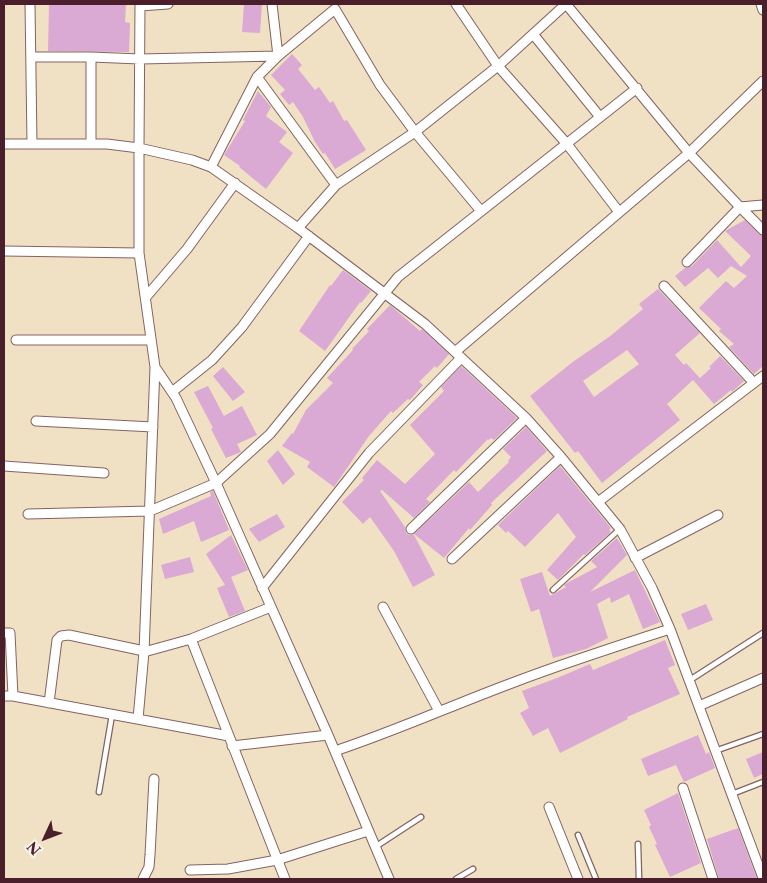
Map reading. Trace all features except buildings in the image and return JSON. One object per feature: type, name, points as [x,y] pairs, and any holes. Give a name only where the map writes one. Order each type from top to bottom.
[{"type":"street","points":[[30,4],[32,144]]},
{"type":"street","points":[[138,719],[144,651],[155,367],[139,252],[140,5],[168,4]]},
{"type":"street","points":[[272,4],[278,56]]},
{"type":"street","points":[[212,167],[257,77],[278,56],[335,9],[344,4]]},
{"type":"street","points":[[456,4],[498,66],[567,144],[620,212]]},
{"type":"street","points":[[298,228],[336,185],[415,132],[498,66],[566,4],[689,153],[763,230]]},
{"type":"street","points":[[761,4],[763,10]]},
{"type":"street","points":[[335,9],[380,85],[415,132],[481,211]]},
{"type":"street","points":[[533,34],[600,117]]},
{"type":"street","points":[[30,58],[91,57],[140,59],[278,56]]},
{"type":"street","points":[[91,57],[91,144]]},
{"type":"street","points":[[257,77],[336,185]]},
{"type":"street","points":[[262,588],[369,454],[458,355],[689,153],[763,81]]},
{"type":"street","points":[[28,514],[150,511],[216,483],[270,434],[398,277],[637,88]]},
{"type":"street","points":[[4,144],[91,144],[140,148],[192,160],[212,167],[309,236],[425,324],[526,418],[562,457],[620,529],[652,588],[670,629],[763,878]]},
{"type":"street","points":[[146,297],[187,249],[235,183]]},
{"type":"street","points":[[687,262],[740,206],[763,206]]},
{"type":"street","points":[[172,392],[212,360],[242,327],[309,236]]},
{"type":"street","points":[[4,251],[139,252]]},
{"type":"street","points":[[664,286],[754,383]]},
{"type":"street","points":[[16,340],[152,340]]},
{"type":"street","points":[[155,367],[172,392],[216,483],[335,751],[388,879]]},
{"type":"street","points":[[598,502],[763,376]]},
{"type":"street","points":[[411,529],[526,418]]},
{"type":"street","points":[[36,421],[153,427]]},
{"type":"street","points":[[452,559],[562,457]]},
{"type":"street","points":[[4,466],[104,473]]},
{"type":"street","points":[[636,558],[718,515]]},
{"type":"street","points":[[49,703],[57,640],[62,636],[69,635],[144,651],[190,639],[271,607]]},
{"type":"street","points":[[383,607],[439,711]]},
{"type":"street","points":[[335,751],[388,733],[439,711],[581,658],[670,629]]},
{"type":"street","points":[[4,633],[10,633],[8,696],[229,736]]},
{"type":"street","points":[[190,639],[285,879]]},
{"type":"street","points":[[699,706],[763,678]]},
{"type":"street","points":[[232,746],[328,735]]},
{"type":"street","points":[[143,879],[149,867],[154,779]]},
{"type":"street","points":[[683,788],[713,879]]},
{"type":"street","points":[[549,807],[578,879]]},
{"type":"street","points":[[190,870],[228,869],[277,860],[368,831]]},
{"type":"lane","points":[[554,590],[620,529]]},
{"type":"lane","points":[[689,681],[763,632]]},
{"type":"lane","points":[[99,792],[112,715]]},
{"type":"lane","points":[[715,751],[763,734]]},
{"type":"lane","points":[[732,794],[763,782]]},
{"type":"lane","points":[[375,847],[421,817]]},
{"type":"lane","points":[[578,835],[596,879]]},
{"type":"lane","points":[[638,844],[639,879]]},
{"type":"lane","points":[[456,879],[473,869]]}]
